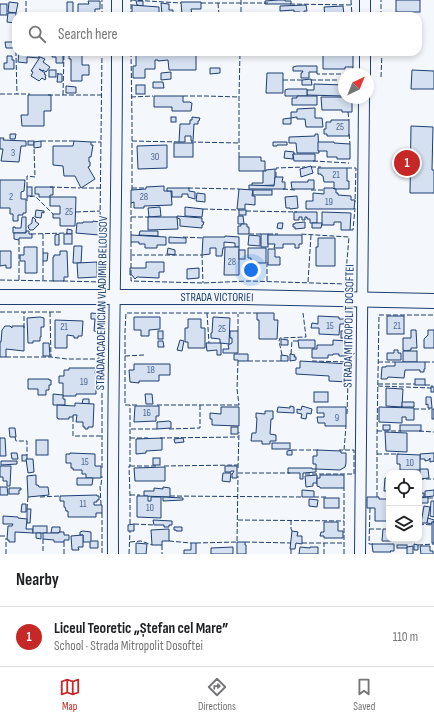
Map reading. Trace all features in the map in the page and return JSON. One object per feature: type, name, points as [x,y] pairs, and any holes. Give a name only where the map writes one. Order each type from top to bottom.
[{"type":"street","points":[[117,0],[117,12]]},
{"type":"street","points":[[365,12],[366,0]]},
{"type":"street","name":"STRADA ACADEMICIAN VLADIMIR BELOUSOV","points":[[113,554],[112,472],[117,56]]},
{"type":"street","points":[[365,56],[365,68]]},
{"type":"street","name":"STRADA MITROPOLIT DOSOFTEI","points":[[360,554],[364,104]]},
{"type":"street","name":"STRADA VICTORIEI","points":[[0,297],[222,297],[434,301]]},
{"type":"building","points":[[396,0],[420,0],[420,12],[396,12]]},
{"type":"building","points":[[88,1],[100,1],[100,9],[95,9],[95,12],[78,12],[78,4],[89,4]]},
{"type":"building","points":[[136,1],[143,1],[143,6],[137,5]]},
{"type":"building","points":[[265,1],[291,1],[291,4],[265,4]]},
{"type":"building","points":[[9,2],[18,3],[16,12],[8,12]]},
{"type":"building","points":[[67,2],[73,2],[73,12],[67,12]]},
{"type":"building","points":[[181,2],[201,2],[201,9],[191,9],[192,12],[182,12]]},
{"type":"building","points":[[161,3],[169,4],[169,10],[173,10],[173,12],[162,12]]},
{"type":"building","points":[[0,4],[7,4],[7,15],[0,15]]},
{"type":"building","points":[[132,5],[159,7],[159,12],[132,12]]},
{"type":"building","points":[[306,5],[307,11],[280,11],[280,6]]},
{"type":"building","points":[[343,6],[344,12],[325,12],[324,7]]},
{"type":"building","points":[[8,13],[12,13],[12,23],[7,22]]},
{"type":"building","points":[[5,42],[12,42],[12,48],[6,48]]},
{"type":"building","points":[[7,56],[12,56],[12,60],[14,60],[14,69],[4,69],[4,63],[7,63]]},
{"type":"building","points":[[19,56],[39,56],[39,58],[27,57],[27,63],[18,62]]},
{"type":"building","points":[[63,56],[63,63],[56,63],[56,57],[52,57]]},
{"type":"building","points":[[69,56],[82,56],[82,65],[89,65],[89,75],[82,75],[82,81],[71,81],[71,59],[69,59]]},
{"type":"building","points":[[136,56],[196,56],[196,70],[169,70],[168,60],[155,60],[155,69],[145,69],[145,78],[133,78],[133,66],[136,66]]},
{"type":"building","points":[[323,56],[353,56],[353,67],[323,69]]},
{"type":"building","points":[[40,57],[45,59],[43,62],[50,67],[46,72],[39,69],[45,73],[46,78],[45,80],[42,78],[39,81],[31,76],[33,72],[31,71]]},
{"type":"building","points":[[317,66],[317,72],[309,72],[309,78],[301,78],[301,73],[303,71],[293,71],[293,67]]},
{"type":"building","points":[[210,68],[220,68],[220,73],[210,74]]},
{"type":"building","points":[[49,70],[56,70],[56,77],[49,77]]},
{"type":"building","points":[[412,70],[434,71],[434,89],[411,89]]},
{"type":"building","points":[[171,72],[171,79],[161,80],[161,73]]},
{"type":"building","points":[[58,73],[62,74],[62,82],[57,82]]},
{"type":"building","points":[[267,73],[283,73],[283,93],[266,93]]},
{"type":"building","points":[[311,79],[312,85],[302,85],[302,80]]},
{"type":"building","points":[[153,82],[163,82],[164,88],[153,88]]},
{"type":"building","points":[[314,84],[338,85],[338,96],[307,95],[307,90],[314,90]]},
{"type":"building","points":[[136,85],[145,85],[145,94],[136,94]]},
{"type":"building","points":[[66,86],[76,87],[76,93],[66,93]]},
{"type":"building","points":[[307,89],[307,96],[285,96],[285,90]]},
{"type":"building","points":[[28,95],[51,95],[51,111],[44,111],[44,126],[22,126],[21,115],[28,115]]},
{"type":"building","points":[[154,96],[183,96],[183,102],[192,103],[191,111],[172,111],[172,107],[154,107]]},
{"type":"building","points":[[297,96],[317,96],[317,105],[292,105],[292,98],[297,98]]},
{"type":"building","points":[[321,97],[338,97],[338,104],[352,104],[352,112],[342,112],[342,110],[322,110]]},
{"type":"building","points":[[315,108],[315,118],[322,118],[323,127],[306,127],[305,119],[297,119],[297,117],[291,118],[291,112],[297,112],[297,109]]},
{"type":"building","points":[[171,117],[176,117],[176,122],[171,122]]},
{"type":"building","points":[[192,117],[200,118],[198,124],[194,124],[193,141],[191,141],[191,136],[185,136],[185,142],[179,142],[180,124],[190,124]]},
{"type":"building","points":[[291,118],[291,124],[283,124],[283,119]]},
{"type":"building","points":[[331,120],[349,120],[349,136],[327,136],[327,134],[324,134],[326,122],[331,122]]},
{"type":"building","points":[[411,126],[433,127],[432,170],[434,170],[434,193],[410,193]]},
{"type":"building","points":[[10,134],[16,134],[15,139],[10,139]]},
{"type":"building","points":[[315,134],[318,134],[319,153],[297,153],[296,143],[289,143],[289,137],[315,136]]},
{"type":"building","points":[[0,138],[4,138],[3,140],[26,141],[26,146],[21,146],[19,162],[1,161],[3,149],[0,149]]},
{"type":"building","points":[[28,141],[34,141],[34,145],[28,145]]},
{"type":"building","points":[[41,141],[41,147],[34,148],[34,142]]},
{"type":"building","points":[[74,141],[91,142],[91,145],[93,145],[91,157],[89,157],[90,166],[88,167],[95,179],[81,188],[75,176],[64,176],[63,166],[53,165],[53,146],[73,146]]},
{"type":"building","points":[[273,142],[287,142],[287,145],[273,146]]},
{"type":"building","points":[[318,142],[350,144],[350,159],[327,157],[327,151],[318,151]]},
{"type":"building","points":[[174,143],[193,143],[193,157],[174,157]]},
{"type":"building","points":[[167,145],[167,168],[138,169],[137,146]]},
{"type":"building","points":[[285,151],[294,152],[293,159],[284,158]]},
{"type":"building","points":[[293,154],[315,154],[315,161],[294,161]]},
{"type":"building","points":[[239,157],[261,157],[261,161],[265,161],[265,171],[239,171]]},
{"type":"building","points":[[311,166],[313,173],[301,177],[300,169]]},
{"type":"building","points":[[318,168],[347,168],[347,181],[349,181],[349,189],[334,189],[334,182],[324,182],[323,176],[318,174]]},
{"type":"building","points":[[275,169],[275,185],[252,186],[252,183],[263,183],[263,171]]},
{"type":"building","points":[[275,177],[283,177],[282,182],[285,182],[285,189],[249,189],[249,185],[274,186]]},
{"type":"building","points":[[0,180],[25,180],[24,191],[21,192],[21,199],[26,199],[26,213],[23,213],[23,215],[18,215],[18,221],[13,221],[13,214],[10,214],[10,208],[0,208]]},
{"type":"building","points":[[308,180],[314,180],[314,189],[292,189],[291,182],[308,182]]},
{"type":"building","points":[[164,186],[164,191],[171,191],[172,205],[144,206],[144,208],[134,208],[134,202],[131,203],[131,190]]},
{"type":"building","points":[[27,187],[32,187],[32,196],[27,196]]},
{"type":"building","points":[[35,187],[53,187],[53,195],[50,195],[50,197],[39,197],[39,194],[35,194]]},
{"type":"building","points":[[167,188],[189,188],[189,191],[195,192],[195,199],[188,197],[188,194],[182,194],[182,197],[172,197],[172,191],[167,191]]},
{"type":"building","points":[[324,188],[336,189],[336,193],[338,193],[338,195],[351,196],[351,200],[355,200],[354,209],[306,209],[306,201],[313,201],[313,193],[324,194]]},
{"type":"building","points":[[239,189],[253,190],[252,196],[255,196],[255,205],[245,204],[245,209],[237,209]]},
{"type":"building","points":[[253,190],[272,190],[272,195],[253,195]]},
{"type":"building","points":[[197,193],[205,194],[205,202],[196,201]]},
{"type":"building","points":[[297,196],[298,208],[286,208],[285,197]]},
{"type":"building","points":[[50,197],[76,197],[75,226],[60,226],[60,218],[53,218],[53,214],[60,214],[60,206],[50,206]]},
{"type":"building","points":[[160,207],[161,216],[149,217],[148,208]]},
{"type":"building","points":[[185,207],[203,209],[202,217],[185,216]]},
{"type":"building","points":[[36,210],[44,211],[44,213],[42,212],[41,218],[35,217]]},
{"type":"building","points":[[239,210],[246,210],[246,215],[239,215]]},
{"type":"building","points":[[294,212],[317,212],[317,223],[310,223],[310,219],[307,219],[307,217],[305,217],[305,220],[302,220],[302,217],[299,217],[299,220],[294,220]]},
{"type":"building","points":[[322,212],[351,213],[350,230],[341,230],[341,222],[334,222],[334,225],[322,225]]},
{"type":"building","points":[[177,216],[202,218],[202,222],[204,222],[202,228],[180,226],[180,219],[177,218]]},
{"type":"building","points":[[238,216],[243,216],[244,224],[238,224]]},
{"type":"building","points":[[22,217],[26,217],[26,233],[13,233],[13,227],[21,228]]},
{"type":"building","points":[[33,217],[39,224],[33,230],[30,230],[28,226],[32,223]]},
{"type":"building","points":[[148,217],[177,217],[178,229],[148,230]]},
{"type":"building","points":[[93,221],[100,222],[99,235],[76,233],[77,223]]},
{"type":"building","points":[[305,222],[305,228],[295,229],[295,227],[293,227],[293,224],[295,223]]},
{"type":"building","points":[[278,223],[283,223],[282,229],[277,228]]},
{"type":"building","points":[[312,223],[322,223],[321,228],[312,228]]},
{"type":"building","points":[[241,224],[247,224],[247,227],[249,227],[249,234],[238,234],[238,226],[241,226]]},
{"type":"building","points":[[67,229],[72,230],[72,234],[67,234]]},
{"type":"building","points":[[26,231],[29,231],[29,234],[32,234],[32,238],[19,238],[19,240],[14,239],[14,233],[26,233]]},
{"type":"building","points":[[140,231],[158,231],[158,236],[139,235]]},
{"type":"building","points":[[59,234],[59,245],[55,245],[55,235]]},
{"type":"building","points":[[64,234],[72,234],[72,244],[64,244]]},
{"type":"building","points":[[261,234],[268,234],[268,247],[261,247]]},
{"type":"building","points":[[131,235],[166,237],[166,245],[157,245],[157,248],[145,248],[145,244],[131,242]]},
{"type":"building","points":[[249,235],[260,236],[260,246],[248,245]]},
{"type":"building","points":[[268,235],[302,235],[302,244],[299,244],[299,248],[295,248],[295,244],[283,244],[283,248],[274,248],[275,244],[268,244]]},
{"type":"building","points":[[169,237],[186,238],[186,243],[169,243]]},
{"type":"building","points":[[203,237],[239,237],[239,247],[235,247],[235,243],[224,242],[222,256],[216,256],[216,248],[210,248],[210,254],[202,255]]},
{"type":"building","points":[[318,238],[335,238],[335,266],[316,266],[316,247],[318,247]]},
{"type":"building","points":[[74,246],[82,246],[81,263],[73,263]]},
{"type":"building","points":[[24,247],[37,247],[37,273],[25,273],[25,261],[20,261],[20,255],[24,255]]},
{"type":"building","points":[[225,247],[239,247],[239,275],[224,275]]},
{"type":"building","points":[[168,248],[175,250],[175,255],[167,254]]},
{"type":"building","points":[[248,248],[266,248],[266,263],[251,263],[251,258],[248,258]]},
{"type":"building","points":[[268,249],[275,249],[275,257],[280,257],[280,265],[268,265]]},
{"type":"building","points":[[239,250],[245,250],[245,259],[239,259]]},
{"type":"building","points":[[0,251],[11,251],[11,268],[6,268],[6,265],[0,266]]},
{"type":"building","points":[[60,251],[67,251],[68,277],[64,277],[64,281],[53,281],[53,257],[54,255],[60,255]]},
{"type":"building","points":[[43,253],[48,253],[47,261],[43,261]]},
{"type":"building","points":[[97,262],[97,277],[78,278],[77,263]]},
{"type":"building","points":[[146,262],[164,262],[164,272],[159,272],[159,278],[137,277],[135,279],[132,275],[130,275],[130,268],[146,268]]},
{"type":"building","points":[[199,268],[199,278],[187,279],[187,269]]},
{"type":"building","points":[[91,313],[101,314],[99,332],[94,331],[95,319],[91,319]]},
{"type":"building","points":[[257,313],[274,313],[274,320],[278,320],[277,339],[259,339],[259,320],[257,320]]},
{"type":"building","points":[[318,316],[339,317],[339,319],[344,319],[344,324],[340,324],[339,335],[319,334],[319,328],[311,328],[312,323],[318,324]]},
{"type":"building","points":[[387,316],[404,316],[404,334],[387,334]]},
{"type":"building","points":[[134,317],[160,317],[160,329],[149,330],[149,336],[141,336],[141,330],[134,330]]},
{"type":"building","points":[[213,317],[230,318],[229,344],[220,343],[220,339],[211,338]]},
{"type":"building","points":[[27,318],[44,318],[44,327],[41,327],[40,341],[28,343]]},
{"type":"building","points":[[188,319],[201,319],[201,328],[205,328],[205,348],[188,348],[188,342],[185,342],[185,328],[188,328]]},
{"type":"building","points":[[55,320],[83,321],[82,336],[74,338],[74,336],[67,335],[67,348],[55,348]]},
{"type":"building","points":[[5,326],[10,326],[12,328],[12,326],[24,326],[24,351],[6,349],[6,357],[0,357],[0,342],[2,330]]},
{"type":"building","points":[[411,330],[416,330],[417,348],[411,348],[411,350],[405,351],[403,350],[403,338],[411,338]]},
{"type":"building","points":[[428,330],[434,330],[434,348],[424,348],[424,339],[428,335]]},
{"type":"building","points":[[158,331],[163,331],[163,339],[158,339]]},
{"type":"building","points":[[230,331],[238,331],[238,353],[223,353],[223,349],[229,349],[228,345],[232,343]]},
{"type":"building","points":[[341,331],[346,331],[346,338],[341,338]]},
{"type":"building","points":[[281,339],[288,340],[288,345],[281,345]]},
{"type":"building","points":[[180,340],[184,341],[182,351],[177,350]]},
{"type":"building","points":[[298,340],[315,340],[315,348],[299,348]]},
{"type":"building","points":[[333,340],[347,341],[346,356],[333,354],[328,355],[328,358],[312,358],[312,349],[317,349],[317,345],[333,345]]},
{"type":"building","points":[[158,341],[163,341],[164,347],[158,347]]},
{"type":"building","points":[[43,343],[49,343],[50,356],[43,356]]},
{"type":"building","points":[[206,343],[221,343],[221,355],[217,355],[217,350],[207,351]]},
{"type":"building","points":[[394,350],[398,350],[398,353],[401,353],[401,360],[387,360],[387,353],[394,353]]},
{"type":"building","points":[[403,351],[417,351],[417,362],[403,362]]},
{"type":"building","points":[[234,354],[248,354],[248,361],[234,360]]},
{"type":"building","points":[[290,354],[295,355],[294,357],[296,357],[296,360],[290,361]]},
{"type":"building","points":[[281,355],[288,356],[288,361],[281,361]]},
{"type":"building","points":[[300,361],[348,364],[348,382],[329,381],[329,376],[296,374],[296,368],[300,368]]},
{"type":"building","points":[[395,362],[425,362],[425,369],[424,372],[420,372],[420,370],[405,370],[404,378],[388,377],[387,379],[381,379],[382,367],[395,366]]},
{"type":"building","points":[[134,364],[170,364],[170,375],[159,375],[159,381],[139,381],[139,383],[130,382],[129,370],[134,370]]},
{"type":"building","points":[[69,368],[96,368],[95,373],[104,373],[104,382],[96,382],[96,394],[76,394],[76,396],[63,396],[63,383],[59,383],[59,376],[64,376],[64,370],[69,370]]},
{"type":"building","points":[[28,379],[51,380],[49,390],[46,390],[46,395],[38,395],[38,389],[28,389]]},
{"type":"building","points":[[415,379],[425,379],[425,385],[415,385]]},
{"type":"building","points":[[431,387],[434,387],[434,392],[431,392]]},
{"type":"building","points":[[386,388],[403,389],[402,407],[386,406]]},
{"type":"building","points":[[314,392],[328,392],[328,402],[314,402]]},
{"type":"building","points":[[53,394],[63,395],[65,405],[53,405]]},
{"type":"building","points":[[145,394],[152,394],[153,404],[146,404]]},
{"type":"building","points":[[426,397],[431,397],[432,408],[428,408],[428,404],[426,405]]},
{"type":"building","points":[[83,399],[89,399],[89,404],[82,404]]},
{"type":"building","points":[[402,402],[414,402],[414,407],[402,407]]},
{"type":"building","points":[[75,403],[94,404],[93,427],[88,427],[88,429],[85,429],[85,427],[83,427],[83,422],[76,422],[77,415],[69,417],[69,419],[57,418],[57,405],[75,406]]},
{"type":"building","points":[[135,406],[159,406],[159,416],[156,416],[156,421],[134,422]]},
{"type":"building","points":[[290,406],[294,407],[294,413],[277,412],[278,407],[290,408]]},
{"type":"building","points":[[302,406],[312,409],[311,414],[307,413],[306,419],[301,418],[302,414],[297,413],[297,409],[301,410]]},
{"type":"building","points":[[221,407],[239,407],[239,426],[212,425],[210,413],[221,414]]},
{"type":"building","points":[[317,407],[346,407],[346,426],[325,426],[325,423],[318,423],[317,417],[324,417],[324,413],[317,413]]},
{"type":"building","points":[[379,407],[414,408],[414,420],[406,420],[406,417],[402,417],[402,423],[379,422]]},
{"type":"building","points":[[432,409],[434,409],[434,419],[432,419]]},
{"type":"building","points":[[265,411],[273,411],[270,434],[276,435],[276,441],[270,441],[270,444],[262,444],[262,441],[251,441],[252,433],[256,433],[256,413],[265,414]]},
{"type":"building","points":[[157,422],[171,422],[171,428],[157,429]]},
{"type":"building","points":[[383,425],[390,425],[390,430],[383,430]]},
{"type":"building","points":[[400,425],[421,425],[421,431],[400,431]]},
{"type":"building","points":[[231,427],[238,427],[238,434],[231,434]]},
{"type":"building","points":[[9,428],[15,428],[16,437],[10,437]]},
{"type":"building","points":[[385,432],[407,433],[407,452],[386,451]]},
{"type":"building","points":[[0,438],[5,438],[6,456],[0,456]]},
{"type":"building","points":[[162,438],[162,450],[146,451],[146,453],[136,454],[136,439]]},
{"type":"building","points":[[183,438],[184,442],[175,443],[174,439]]},
{"type":"building","points":[[36,440],[48,440],[48,455],[36,455]]},
{"type":"building","points":[[272,443],[290,443],[290,449],[272,449]]},
{"type":"building","points":[[292,450],[292,455],[287,455],[287,451]]},
{"type":"building","points":[[317,450],[341,451],[341,453],[346,453],[345,467],[340,470],[316,469],[316,464],[313,464],[313,456],[317,456]]},
{"type":"building","points":[[11,453],[17,453],[18,459],[12,459]]},
{"type":"building","points":[[434,453],[434,461],[430,462],[430,458],[429,460],[425,461],[425,459],[420,459],[420,454]]},
{"type":"building","points":[[66,454],[95,454],[95,466],[101,466],[101,478],[86,478],[86,474],[82,474],[82,470],[73,470],[73,468],[71,468],[71,463],[66,463]]},
{"type":"building","points":[[397,454],[420,455],[420,470],[400,470],[400,464],[397,464]]},
{"type":"building","points":[[22,455],[27,455],[27,461],[22,461]]},
{"type":"building","points":[[153,458],[160,458],[160,465],[153,465]]},
{"type":"building","points":[[26,459],[33,459],[34,472],[28,473]]},
{"type":"building","points":[[1,461],[17,461],[17,464],[1,465]]},
{"type":"building","points":[[0,466],[11,466],[10,486],[7,486],[7,481],[3,481],[3,477],[0,477]]},
{"type":"building","points":[[225,466],[237,466],[237,478],[232,478],[234,471],[225,472]]},
{"type":"building","points":[[165,467],[165,481],[135,481],[134,468]]},
{"type":"building","points":[[288,468],[312,468],[316,469],[316,472],[303,473],[303,479],[300,479],[300,473],[288,473]]},
{"type":"building","points":[[428,469],[429,478],[422,479],[422,470],[420,470]]},
{"type":"building","points":[[223,473],[231,473],[230,482],[222,481]]},
{"type":"building","points":[[36,475],[36,485],[39,487],[48,487],[49,495],[28,497],[27,476]]},
{"type":"building","points":[[317,475],[317,483],[313,483],[313,486],[306,487],[305,476]]},
{"type":"building","points":[[320,475],[344,475],[344,488],[320,488],[317,486],[317,478],[320,478]]},
{"type":"building","points":[[77,478],[93,478],[92,485],[77,485]]},
{"type":"building","points":[[385,478],[386,491],[384,491]]},
{"type":"building","points":[[0,487],[7,487],[8,495],[0,495]]},
{"type":"building","points":[[163,487],[170,488],[170,497],[144,496],[144,491],[154,491],[154,488],[163,489]]},
{"type":"building","points":[[9,488],[21,488],[21,490],[19,490],[19,494],[9,494]]},
{"type":"building","points":[[302,490],[314,491],[314,497],[302,497]]},
{"type":"building","points":[[434,490],[434,496],[425,497],[425,491]]},
{"type":"building","points":[[60,496],[99,496],[99,500],[94,502],[94,505],[102,505],[102,513],[96,513],[96,517],[68,517],[68,511],[66,511],[64,507],[64,501],[60,501]]},
{"type":"building","points":[[137,496],[148,496],[148,501],[151,501],[151,497],[161,497],[161,518],[137,517]]},
{"type":"building","points":[[163,497],[183,498],[183,500],[163,501]]},
{"type":"building","points":[[367,497],[379,497],[379,499],[386,499],[386,521],[375,521],[375,508],[367,508]]},
{"type":"building","points":[[428,497],[428,503],[422,503],[422,498]]},
{"type":"building","points":[[324,498],[339,498],[339,508],[324,508]]},
{"type":"building","points":[[309,499],[318,500],[317,507],[309,506]]},
{"type":"building","points":[[431,501],[434,501],[434,517],[430,516]]},
{"type":"building","points":[[22,504],[26,504],[26,512],[21,512]]},
{"type":"building","points":[[424,506],[430,507],[427,523],[422,523]]},
{"type":"building","points":[[27,509],[31,509],[30,523],[27,523]]},
{"type":"building","points":[[3,516],[27,519],[26,529],[33,529],[33,533],[15,532],[15,542],[9,542],[9,540],[7,540],[8,526],[12,526],[13,524],[3,524]]},
{"type":"building","points":[[428,518],[434,520],[432,524],[427,523]]},
{"type":"building","points":[[153,520],[172,521],[172,525],[169,525],[169,527],[164,527],[164,525],[154,525]]},
{"type":"building","points":[[324,522],[338,522],[338,531],[343,531],[343,538],[324,538],[324,536],[320,536],[321,532],[324,532]]},
{"type":"building","points":[[432,522],[434,522],[434,543],[432,543]]},
{"type":"building","points":[[134,524],[134,531],[128,531],[128,525]]},
{"type":"building","points":[[33,526],[47,526],[47,533],[33,533]]},
{"type":"building","points":[[52,527],[60,527],[60,532],[51,533]]},
{"type":"building","points":[[174,527],[182,527],[182,531],[174,530]]},
{"type":"building","points":[[169,529],[169,541],[162,541],[162,545],[152,545],[151,530]]},
{"type":"building","points":[[383,529],[386,529],[386,541],[382,541]]},
{"type":"building","points":[[292,531],[298,532],[297,536],[302,536],[302,544],[296,543],[295,549],[290,549]]},
{"type":"building","points":[[64,532],[64,535],[69,535],[69,540],[64,540],[64,542],[54,542],[54,540],[43,539],[43,533]]},
{"type":"building","points":[[80,532],[91,532],[91,542],[83,542],[83,535],[80,535]]},
{"type":"building","points":[[36,533],[41,533],[41,539],[36,538]]},
{"type":"building","points":[[83,535],[83,547],[78,547],[79,550],[72,550],[71,536]]},
{"type":"building","points":[[91,541],[98,541],[98,548],[90,548]]},
{"type":"building","points":[[237,542],[245,542],[246,554],[237,554]]},
{"type":"building","points":[[136,543],[147,544],[146,554],[136,554]]},
{"type":"building","points":[[191,543],[196,543],[196,554],[184,554],[184,550],[191,550]]},
{"type":"building","points":[[372,544],[394,544],[394,551],[373,552]]},
{"type":"building","points":[[414,544],[418,545],[418,550],[414,550]]},
{"type":"building","points":[[397,545],[407,545],[407,548],[397,548]]},
{"type":"building","points":[[413,546],[413,554],[407,554],[407,547]]},
{"type":"building","points":[[420,546],[430,546],[430,551],[433,551],[433,554],[421,554]]},
{"type":"building","points":[[233,547],[233,554],[211,554],[211,548]]},
{"type":"building","points":[[300,547],[318,547],[318,554],[299,554]]},
{"type":"fence","points":[[26,0],[26,12]]},
{"type":"fence","points":[[102,0],[102,12]]},
{"type":"fence","points":[[131,0],[181,3]]},
{"type":"fence","points":[[131,0],[131,12]]},
{"type":"fence","points":[[241,0],[241,12]]},
{"type":"fence","points":[[351,0],[352,12]]},
{"type":"fence","points":[[381,0],[381,12]]},
{"type":"fence","points":[[201,3],[268,3]]},
{"type":"fence","points":[[218,3],[219,12]]},
{"type":"fence","points":[[290,4],[352,5]]},
{"type":"fence","points":[[16,56],[17,94]]},
{"type":"fence","points":[[63,95],[64,56]]},
{"type":"fence","points":[[100,224],[102,56]]},
{"type":"fence","points":[[131,56],[132,190]]},
{"type":"fence","points":[[239,157],[240,56]]},
{"type":"fence","points":[[381,77],[382,56]]},
{"type":"fence","points":[[317,72],[317,74],[338,74]]},
{"type":"fence","points":[[283,80],[304,80]]},
{"type":"fence","points":[[311,80],[338,80]]},
{"type":"fence","points":[[0,94],[30,94]]},
{"type":"fence","points":[[48,95],[102,95]]},
{"type":"fence","points":[[131,97],[153,96]]},
{"type":"fence","points":[[183,96],[239,97]]},
{"type":"fence","points":[[348,112],[349,120]]},
{"type":"fence","points":[[349,134],[350,144]]},
{"type":"fence","points":[[41,141],[74,141]]},
{"type":"fence","points":[[132,141],[179,142]]},
{"type":"fence","points":[[91,142],[101,142]]},
{"type":"fence","points":[[191,142],[239,143]]},
{"type":"fence","points":[[27,187],[27,176],[35,177],[34,148]]},
{"type":"fence","points":[[313,161],[349,163]]},
{"type":"fence","points":[[276,177],[276,168],[305,167]]},
{"type":"fence","points":[[311,167],[321,167]]},
{"type":"fence","points":[[347,168],[356,168],[355,202]]},
{"type":"fence","points":[[50,187],[80,188]]},
{"type":"fence","points":[[82,188],[101,188]]},
{"type":"fence","points":[[132,188],[146,188]]},
{"type":"fence","points":[[188,188],[239,189]]},
{"type":"fence","points":[[283,189],[295,190]]},
{"type":"fence","points":[[311,190],[324,190]]},
{"type":"fence","points":[[27,201],[27,197],[35,196],[53,214]]},
{"type":"fence","points":[[131,203],[131,235]]},
{"type":"fence","points":[[350,230],[353,230],[355,208]]},
{"type":"fence","points":[[203,209],[239,210]]},
{"type":"fence","points":[[76,212],[100,211]]},
{"type":"fence","points":[[246,211],[297,212]]},
{"type":"fence","points":[[131,217],[149,217]]},
{"type":"fence","points":[[63,281],[101,282],[100,230]]},
{"type":"fence","points":[[43,233],[43,253]]},
{"type":"fence","points":[[31,234],[67,233]]},
{"type":"fence","points":[[249,234],[261,234]]},
{"type":"fence","points":[[268,234],[278,234]]},
{"type":"fence","points":[[131,242],[131,281],[203,283],[249,281],[345,284],[349,237],[300,234]]},
{"type":"fence","points":[[308,282],[311,235]]},
{"type":"fence","points":[[183,237],[203,238]]},
{"type":"fence","points":[[19,240],[19,280]]},
{"type":"fence","points":[[130,255],[202,255],[203,283]]},
{"type":"fence","points":[[43,261],[43,280]]},
{"type":"fence","points":[[267,262],[267,282]]},
{"type":"fence","points":[[0,280],[55,281]]},
{"type":"fence","points":[[0,312],[62,312]]},
{"type":"fence","points":[[24,312],[24,328]]},
{"type":"fence","points":[[50,312],[51,357]]},
{"type":"fence","points":[[137,405],[125,405],[126,313],[257,313]]},
{"type":"fence","points":[[207,313],[209,343]]},
{"type":"fence","points":[[282,355],[279,341],[280,338],[306,337],[303,313]]},
{"type":"fence","points":[[238,314],[238,331]]},
{"type":"fence","points":[[377,497],[379,315],[434,315]]},
{"type":"fence","points":[[6,357],[99,359],[99,332]]},
{"type":"fence","points":[[291,354],[292,341],[298,341]]},
{"type":"fence","points":[[348,363],[348,354],[354,353]]},
{"type":"fence","points":[[125,356],[144,355]]},
{"type":"fence","points":[[238,361],[237,389],[239,405]]},
{"type":"fence","points":[[248,361],[282,361]]},
{"type":"fence","points":[[312,361],[348,362]]},
{"type":"fence","points":[[378,362],[395,362]]},
{"type":"fence","points":[[425,362],[434,362]]},
{"type":"fence","points":[[102,382],[102,468]]},
{"type":"fence","points":[[347,414],[348,382]]},
{"type":"fence","points":[[378,384],[415,384]]},
{"type":"fence","points":[[425,385],[432,385],[432,387]]},
{"type":"fence","points":[[378,386],[431,388]]},
{"type":"fence","points":[[130,405],[130,524]]},
{"type":"fence","points":[[157,405],[239,405]]},
{"type":"fence","points":[[169,429],[200,428],[200,405]]},
{"type":"fence","points":[[414,409],[430,409]]},
{"type":"fence","points":[[73,417],[73,436],[102,436]]},
{"type":"fence","points":[[344,450],[346,426]]},
{"type":"fence","points":[[131,429],[159,429]]},
{"type":"fence","points":[[377,431],[401,431]]},
{"type":"fence","points":[[419,431],[434,432]]},
{"type":"fence","points":[[238,468],[239,432]]},
{"type":"fence","points":[[15,437],[16,441],[27,441],[27,455]]},
{"type":"fence","points":[[160,438],[238,437]]},
{"type":"fence","points":[[130,438],[148,438]]},
{"type":"fence","points":[[292,450],[319,450]]},
{"type":"fence","points":[[305,474],[354,474],[354,450],[339,450]]},
{"type":"fence","points":[[377,454],[399,454]]},
{"type":"fence","points":[[164,466],[238,465]]},
{"type":"fence","points":[[130,466],[158,466]]},
{"type":"fence","points":[[238,473],[290,473]]},
{"type":"fence","points":[[101,505],[100,485],[102,476]]},
{"type":"fence","points":[[196,543],[237,542],[238,476]]},
{"type":"fence","points":[[422,479],[434,479]]},
{"type":"fence","points":[[344,488],[344,554]]},
{"type":"fence","points":[[130,495],[140,495]]},
{"type":"fence","points":[[40,497],[60,496]]},
{"type":"fence","points":[[170,496],[302,497]]},
{"type":"fence","points":[[27,509],[28,497],[30,497]]},
{"type":"fence","points":[[314,497],[326,497]]},
{"type":"fence","points":[[428,498],[434,498]]},
{"type":"fence","points":[[370,508],[369,544],[373,544]]},
{"type":"fence","points":[[102,513],[102,554]]},
{"type":"fence","points":[[238,520],[344,521]]},
{"type":"fence","points":[[291,520],[292,531]]},
{"type":"fence","points":[[134,524],[154,525]]},
{"type":"fence","points":[[422,524],[432,525]]},
{"type":"fence","points":[[369,529],[383,529]]},
{"type":"fence","points":[[129,554],[130,531]]},
{"type":"fence","points":[[0,536],[7,536]]},
{"type":"fence","points":[[6,538],[6,554]]},
{"type":"fence","points":[[43,539],[43,553]]},
{"type":"fence","points":[[130,542],[141,541],[152,545]]},
{"type":"fence","points":[[169,541],[191,543]]},
{"type":"fence","points":[[64,542],[64,554]]},
{"type":"fence","points":[[245,542],[291,543]]},
{"type":"fence","points":[[302,543],[344,543]]},
{"type":"fence","points":[[324,543],[324,554]]},
{"type":"fence","points":[[418,545],[434,544]]},
{"type":"fence","points":[[162,545],[162,554]]},
{"type":"fence","points":[[291,549],[291,554]]},
{"type":"place","name":"Liceul Teoretic „Ștefan cel Mare”","points":[[407,163]]}]
